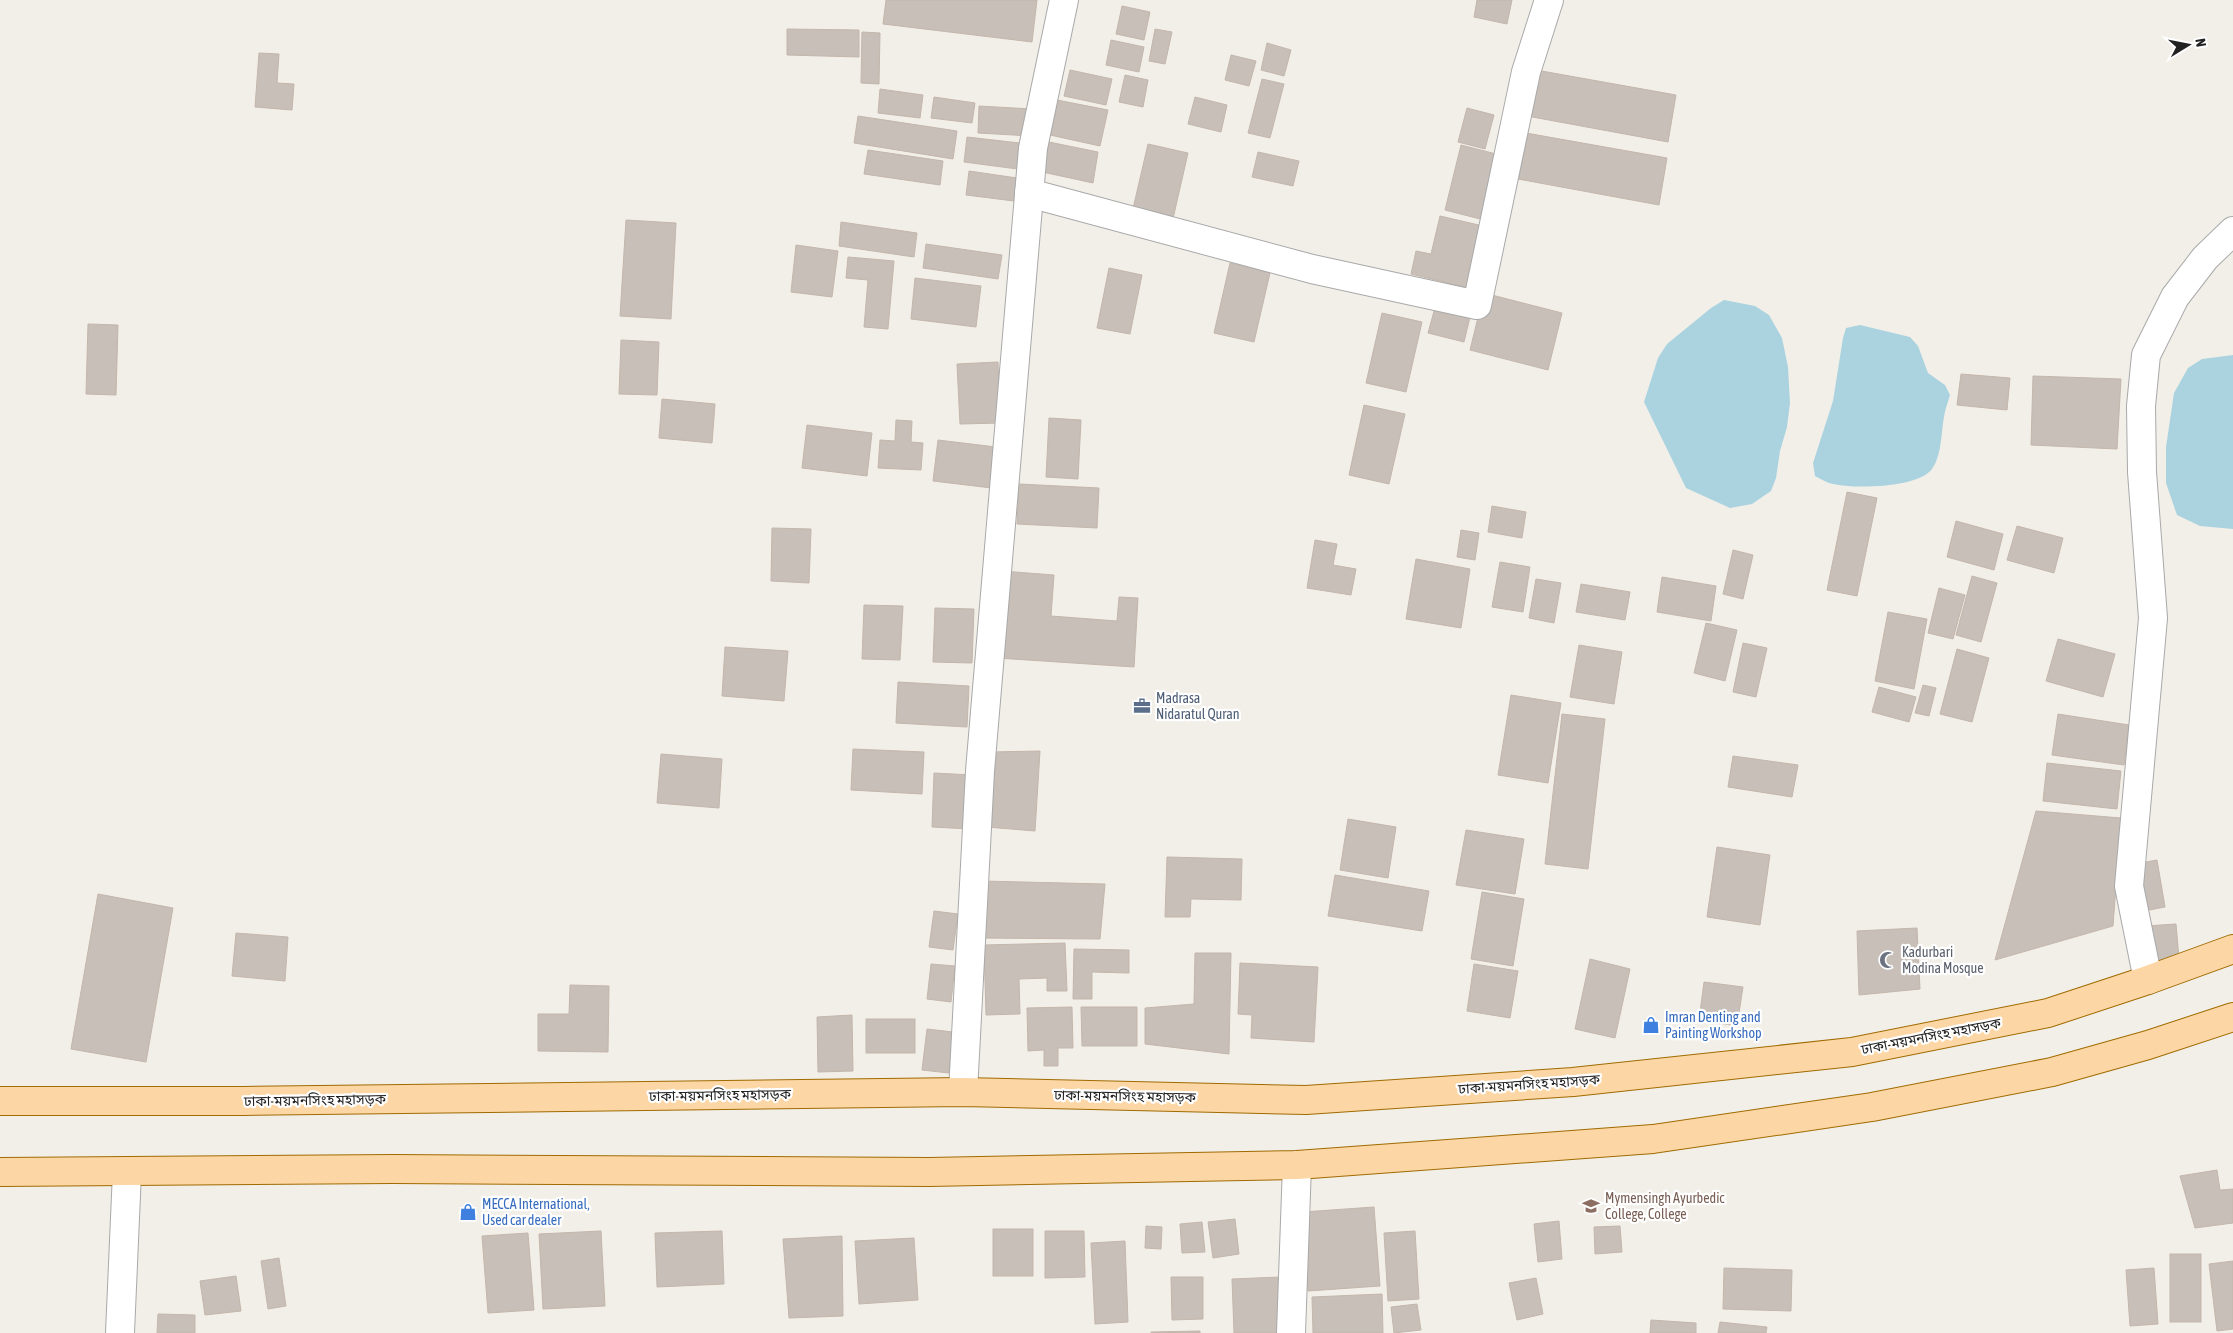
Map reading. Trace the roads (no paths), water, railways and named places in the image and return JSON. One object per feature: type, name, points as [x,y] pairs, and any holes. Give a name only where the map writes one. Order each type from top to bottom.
[{"type":"main road","name":"ঢাকা-ময়মনসিংহ মহাসড়ক","points":[[0,1101],[244,1101],[963,1092],[1306,1100],[1573,1082],[1852,1052],[2048,1013],[2148,980],[2233,949]]},
{"type":"main road","points":[[0,1172],[403,1169],[929,1172],[1297,1165],[1653,1140],[1872,1107],[2052,1072],[2148,1045],[2233,1017]]},
{"type":"street","points":[[963,1092],[980,771],[1033,148],[1064,0]]},
{"type":"street","points":[[1029,193],[1312,269],[1477,305],[1526,72],[1549,0]]},
{"type":"street","points":[[2148,980],[2129,886],[2153,618],[2142,472],[2141,406],[2146,355],[2175,297],[2205,258],[2233,231]]},
{"type":"street","points":[[1291,1333],[1297,1165]]},
{"type":"street","points":[[120,1333],[127,1172]]},
{"type":"water","points":[[1724,300],[1755,306],[1769,315],[1782,338],[1788,367],[1790,403],[1776,478],[1771,491],[1752,504],[1730,508],[1686,488],[1644,402],[1658,358],[1667,344],[1711,308]]},
{"type":"water","points":[[1860,325],[1910,337],[1918,346],[1928,373],[1945,385],[1950,395],[1945,411],[1938,457],[1932,469],[1914,480],[1886,486],[1843,486],[1824,481],[1815,476],[1813,463],[1833,401],[1843,338],[1846,328]]},
{"type":"water","points":[[2233,355],[2233,529],[2200,526],[2177,515],[2166,483],[2166,447],[2174,393],[2188,368],[2202,359]]},
{"type":"place","name":"Madrasa Nidaratul Quran","points":[[1142,706]]},
{"type":"place","name":"Kadurbari Modina Mosque","points":[[1888,960]]},
{"type":"place","name":"Imran Denting and Painting Workshop","points":[[1651,1025]]},
{"type":"place","name":"Mymensingh Ayurbedic College, College","points":[[1591,1206]]},
{"type":"place","name":"MECCA International, Used car dealer","points":[[468,1212]]}]
